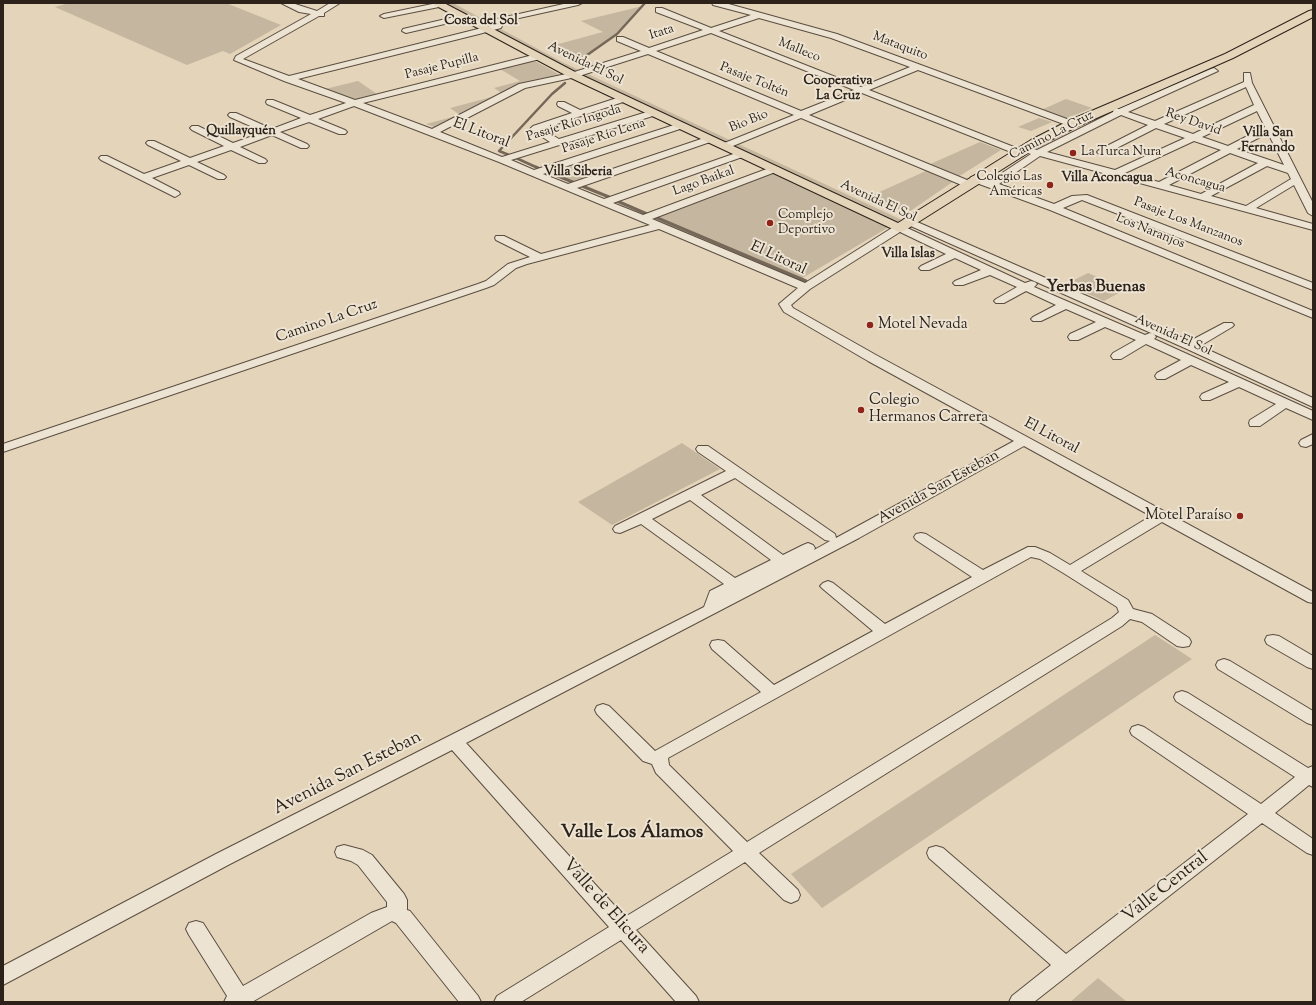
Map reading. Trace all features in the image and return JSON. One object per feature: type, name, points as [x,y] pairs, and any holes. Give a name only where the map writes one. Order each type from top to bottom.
[{"type":"main road","name":"Avenida El Sol","points":[[455,3],[537,57],[572,75],[680,126],[710,139],[731,144],[742,154],[903,225]]},
{"type":"main road","name":"Avenida El Sol","points":[[438,4],[462,17],[492,26],[586,71],[731,144],[903,225]]},
{"type":"main road","name":"Camino La Cruz","points":[[903,225],[1022,150],[1072,124],[1223,58],[1313,13]]},
{"type":"street","points":[[285,3],[302,10],[328,14]]},
{"type":"street","points":[[287,79],[469,34],[492,26],[578,3]]},
{"type":"street","name":"Mataquito","points":[[716,3],[834,36],[1072,124]]},
{"type":"street","points":[[384,16],[438,4]]},
{"type":"street","points":[[339,5],[328,14],[243,63],[238,60],[239,58],[318,13],[339,5]]},
{"type":"street","name":"Malleco","points":[[659,10],[861,90],[1022,150]]},
{"type":"street","name":"Itata","points":[[432,132],[522,86],[586,71],[759,15]]},
{"type":"street","points":[[406,31],[462,17]]},
{"type":"street","name":"Pasaje Toltén","points":[[620,39],[802,114],[972,181]]},
{"type":"street","name":"Pasaje Pupilla","points":[[143,178],[353,103],[537,57]]},
{"type":"street","name":"El Litoral","points":[[243,63],[432,132],[605,202],[806,287]]},
{"type":"street","name":"Bio Bio","points":[[731,144],[917,67]]},
{"type":"street","points":[[991,184],[1038,153],[1120,112],[1214,71]]},
{"type":"street","points":[[1102,152],[1248,79],[1270,128],[1313,213]]},
{"type":"street","points":[[557,142],[535,130],[536,128],[623,99]]},
{"type":"street","points":[[270,102],[342,132]]},
{"type":"street","points":[[561,104],[579,113]]},
{"type":"street","points":[[1116,174],[1260,106]]},
{"type":"street","name":"Rey David","points":[[1108,108],[1266,162],[1294,176]]},
{"type":"street","name":"Pasaje Río Ingoda","points":[[502,160],[653,113]]},
{"type":"street","points":[[233,115],[304,146]]},
{"type":"street","name":"Pasaje Río Lena","points":[[535,173],[680,126]]},
{"type":"street","points":[[195,128],[262,161]]},
{"type":"street","points":[[1161,185],[1270,128]]},
{"type":"street","points":[[570,188],[710,139]]},
{"type":"street","points":[[151,143],[221,176]]},
{"type":"street","name":"Aconcagua","points":[[1022,150],[1161,185],[1313,227]]},
{"type":"street","points":[[605,202],[742,154]]},
{"type":"street","points":[[104,158],[175,194]]},
{"type":"street","points":[[1202,197],[1266,162]]},
{"type":"street","name":"Lago Baikal","points":[[643,219],[775,169]]},
{"type":"street","points":[[1248,210],[1294,176]]},
{"type":"street","name":"Los Naranjos","points":[[972,181],[991,184],[1054,208],[1313,315]]},
{"type":"street","name":"Pasaje Los Manzanos","points":[[1054,208],[1076,198],[1083,197],[1313,287]]},
{"type":"street","name":"Avenida El Sol","points":[[903,225],[954,255],[1313,416]]},
{"type":"street","name":"Avenida El Sol","points":[[903,225],[1040,280],[1191,346],[1313,403]]},
{"type":"street","name":"Camino La Cruz","points":[[806,287],[903,225]]},
{"type":"street","name":"Camino La Cruz","points":[[3,448],[482,286],[512,266],[660,226]]},
{"type":"street","points":[[500,238],[541,258]]},
{"type":"street","points":[[1168,254],[1192,240]]},
{"type":"street","points":[[925,268],[954,255]]},
{"type":"street","points":[[959,283],[989,271]]},
{"type":"street","points":[[1000,301],[1040,280]]},
{"type":"street","name":"El Litoral","points":[[806,287],[787,301],[785,304],[788,310],[1024,441],[1313,598]]},
{"type":"street","points":[[1037,318],[1065,305]]},
{"type":"street","points":[[1074,337],[1106,322]]},
{"type":"street","points":[[1191,346],[1228,325]]},
{"type":"street","points":[[1118,356],[1158,332]]},
{"type":"street","points":[[1161,376],[1191,360]]},
{"type":"street","points":[[1206,397],[1239,382]]},
{"type":"street","points":[[1255,423],[1285,403]]},
{"type":"street","name":"Avenida San Esteban","points":[[3,976],[223,860],[455,742],[854,535],[1024,441]]},
{"type":"street","points":[[703,450],[830,537]]},
{"type":"street","points":[[620,529],[736,472]]},
{"type":"street","points":[[691,494],[782,561]]},
{"type":"street","points":[[1070,571],[1161,516]]},
{"type":"street","points":[[642,518],[734,584]]},
{"type":"street","name":"Avenida San Esteban","points":[[711,609],[715,594],[734,584],[830,537],[854,535]]},
{"type":"street","points":[[922,537],[983,577]]},
{"type":"street","points":[[791,895],[671,778],[662,768],[659,760],[662,754],[1028,552],[1036,552],[1045,556],[1070,571],[1123,604],[1127,613]]},
{"type":"street","points":[[828,586],[884,631]]},
{"type":"street","points":[[1127,613],[1147,618],[1183,642]]},
{"type":"street","points":[[504,1002],[1117,622],[1127,613]]},
{"type":"street","points":[[1273,640],[1313,663]]},
{"type":"street","points":[[718,645],[773,693]]},
{"type":"street","points":[[1224,665],[1313,719]]},
{"type":"street","points":[[1182,697],[1311,777]]},
{"type":"street","points":[[603,710],[649,756],[659,760]]},
{"type":"street","points":[[1138,731],[1313,848]]},
{"type":"street","name":"Valle de Elicura","points":[[455,742],[689,1002]]},
{"type":"street","name":"Valle Central","points":[[1019,1002],[1157,896],[1261,813],[1311,777]]},
{"type":"street","points":[[344,852],[356,855],[365,860],[396,900],[397,915]]},
{"type":"street","points":[[936,853],[1066,966]]},
{"type":"street","points":[[196,929],[237,1000],[378,919],[392,913],[403,917],[471,1002]]},
{"type":"shaded area","points":[[69,3],[226,3],[281,25],[230,54],[223,51],[187,65],[55,7]]},
{"type":"shaded area","points":[[439,3],[453,3],[562,62],[902,220],[896,223],[579,78]]},
{"type":"shaded area","points":[[643,6],[617,34],[580,60],[551,46],[603,32],[581,21]]},
{"type":"shaded area","points":[[533,60],[562,76],[535,84],[442,130],[426,124],[460,115],[450,108],[503,94],[494,88],[520,81],[500,69]]},
{"type":"shaded area","points":[[358,81],[377,94],[354,100],[325,89]]},
{"type":"shaded area","points":[[1066,99],[1092,108],[1065,119],[1041,110]]},
{"type":"shaded area","points":[[1039,118],[1052,122],[1031,131],[1018,127]]},
{"type":"shaded area","points":[[980,142],[1001,150],[958,177],[928,165]]},
{"type":"shaded area","points":[[576,165],[596,175],[573,183],[549,173]]},
{"type":"shaded area","points":[[928,170],[954,181],[906,214],[873,195]]},
{"type":"shaded area","name":"Complejo Deportivo","points":[[775,172],[889,227],[799,280],[649,220]]},
{"type":"shaded area","points":[[1088,273],[1126,289],[1104,301],[1066,284]]},
{"type":"shaded area","points":[[682,443],[720,469],[612,525],[578,502]]},
{"type":"shaded area","points":[[1155,635],[1192,659],[822,908],[791,874]]},
{"type":"shaded area","points":[[1098,978],[1127,1002],[1070,1002]]},
{"type":"waterway","points":[[580,60],[617,34],[645,3]]},
{"type":"waterway","points":[[509,155],[499,151],[552,94],[565,83]]},
{"type":"waterway","points":[[516,158],[538,168]]},
{"type":"waterway","points":[[548,172],[575,183]]},
{"type":"waterway","points":[[582,186],[609,197]]},
{"type":"waterway","points":[[617,201],[647,214]]},
{"type":"waterway","points":[[655,217],[806,281]]},
{"type":"place","name":"La Turca Nura","points":[[1073,153]]},
{"type":"place","name":"Colegio Las Américas","points":[[1050,185]]},
{"type":"place","name":"Complejo Deportivo","points":[[770,223]]},
{"type":"place","name":"Motel Nevada","points":[[870,325]]},
{"type":"place","name":"Colegio Hermanos Carrera","points":[[861,410]]},
{"type":"place","name":"Motel Paraíso","points":[[1240,516]]},
{"type":"district","name":"Costa del Sol","points":[[481,22]]},
{"type":"district","name":"Cooperativa La Cruz","points":[[838,90]]},
{"type":"district","name":"Quillayquén","points":[[241,132]]},
{"type":"district","name":"Villa San Fernando","points":[[1268,142]]},
{"type":"district","name":"Villa Siberia","points":[[578,173]]},
{"type":"district","name":"Villa Aconcagua","points":[[1107,179]]},
{"type":"district","name":"Villa Islas","points":[[908,255]]},
{"type":"district","name":"Yerbas Buenas","points":[[1096,288]]},
{"type":"district","name":"Valle Los Álamos","points":[[632,834]]}]
